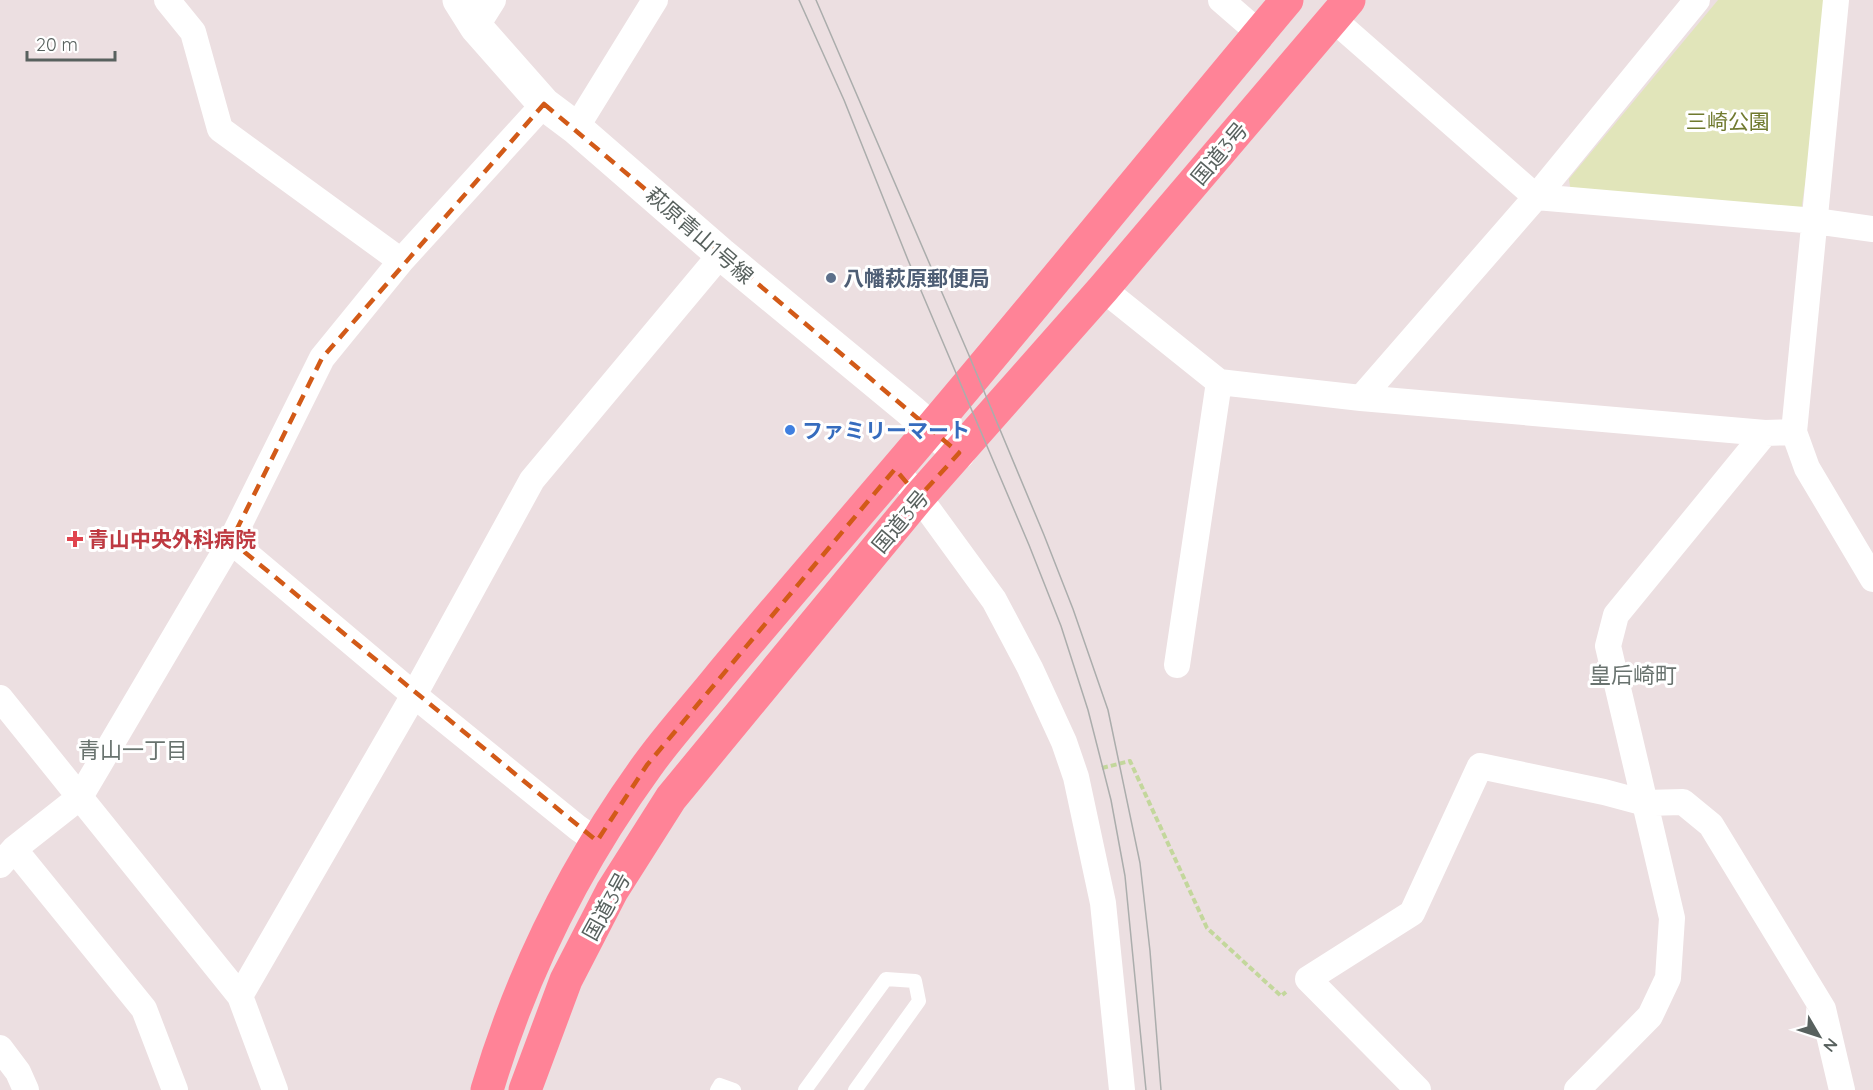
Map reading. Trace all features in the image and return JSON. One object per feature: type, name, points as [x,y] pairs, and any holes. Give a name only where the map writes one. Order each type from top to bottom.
[{"type":"highway","name":"国道3号","points":[[487,1090],[525,985],[559,910],[597,841],[647,765],[1287,0]]},
{"type":"highway","name":"国道3号","points":[[525,1090],[566,980],[612,891],[672,798],[919,497],[1103,289],[1341,10]]},
{"type":"street","points":[[167,0],[193,32],[220,129],[401,261]]},
{"type":"street","points":[[576,128],[655,0]]},
{"type":"street","points":[[1221,0],[1259,33]]},
{"type":"street","points":[[1361,398],[1536,196],[1697,0]]},
{"type":"street","points":[[1836,0],[1794,432],[1807,468],[1873,579]]},
{"type":"street","name":"萩原青山1号線","points":[[476,9],[543,104],[576,128],[721,254],[959,453]]},
{"type":"street","points":[[1341,10],[1536,196],[1815,221],[1873,229]]},
{"type":"street","points":[[175,1090],[144,1009],[7,857],[80,797],[231,541],[322,358],[401,261],[543,104]]},
{"type":"street","points":[[240,996],[414,695],[531,480],[721,254]]},
{"type":"street","points":[[1103,289],[1219,382],[1361,398],[1765,433],[1794,432]]},
{"type":"street","points":[[1177,665],[1219,382]]},
{"type":"street","points":[[1577,1090],[1650,1016],[1668,978],[1672,918],[1608,646],[1616,615],[1765,433]]},
{"type":"street","points":[[895,469],[919,497],[994,600],[1030,668],[1064,742],[1076,777],[1103,903],[1122,1090]]},
{"type":"street","points":[[231,541],[414,695],[597,841]]},
{"type":"street","points":[[0,698],[240,996],[275,1090]]},
{"type":"street","points":[[1418,1090],[1308,979],[1412,913],[1480,766],[1645,803],[1683,802],[1711,825],[1823,1010],[1842,1090]]},
{"type":"street","points":[[0,1048],[18,1072],[26,1090]]},
{"type":"lane","points":[[806,1090],[886,978],[915,981],[919,1001],[855,1090]]},
{"type":"lane","points":[[717,1090],[720,1085],[735,1090]]},
{"type":"path","points":[[1076,777],[1130,761],[1207,928],[1281,996],[1308,979]]},
{"type":"highlighted area","points":[[544,104],[959,453],[919,497],[895,469],[647,765],[597,841],[231,541],[322,358]]},
{"type":"green space","name":"三崎公園","points":[[1718,0],[1832,0],[1801,211],[1571,194],[1569,179]]},
{"type":"tram line","points":[[799,0],[844,100],[908,260],[1029,545],[1061,626],[1088,710],[1111,800],[1125,876],[1146,1090]]},
{"type":"tram line","points":[[816,0],[1044,535],[1073,609],[1108,710],[1140,863],[1150,951],[1161,1090]]},
{"type":"place","name":"八幡萩原郵便局","points":[[831,278]]},
{"type":"place","name":"ファミリーマート","points":[[790,430]]},
{"type":"place","name":"青山中央外科病院","points":[[75,539]]},
{"type":"district","name":"皇后崎町","points":[[1633,675]]},
{"type":"district","name":"青山一丁目","points":[[133,750]]}]
